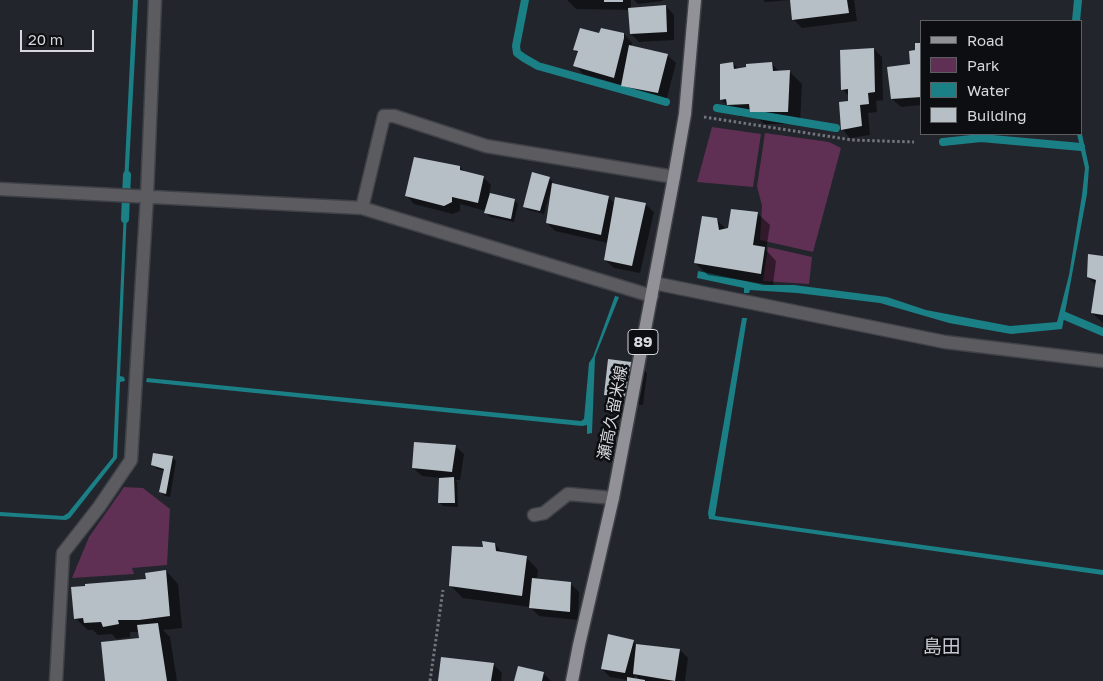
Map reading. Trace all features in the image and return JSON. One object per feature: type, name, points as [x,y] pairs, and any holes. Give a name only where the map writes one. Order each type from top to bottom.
[{"type":"main road","name":"瀬高久留米線","points":[[572,681],[613,498],[674,177],[685,114],[694,0]]},
{"type":"street","points":[[56,681],[63,553],[99,507],[131,460],[147,196],[155,0]]},
{"type":"street","points":[[362,208],[384,116],[394,116],[486,146],[674,177]]},
{"type":"street","points":[[0,189],[362,208],[652,296]]},
{"type":"street","points":[[654,283],[945,342],[1103,361]]},
{"type":"street","points":[[534,515],[544,513],[568,494],[613,498]]},
{"type":"path","points":[[685,114],[852,140],[914,142]]},
{"type":"path","points":[[430,681],[443,590]]},
{"type":"green space","points":[[712,127],[761,134],[753,187],[697,182]]},
{"type":"green space","points":[[765,133],[829,142],[841,148],[813,252],[760,240],[762,206],[757,186]]},
{"type":"green space","points":[[768,247],[812,257],[809,284],[763,281]]},
{"type":"green space","points":[[124,487],[143,488],[170,509],[167,565],[132,568],[134,574],[72,578],[89,537]]},
{"type":"water","points":[[133,0],[138,0],[128,184],[124,184]]},
{"type":"water","points":[[1077,135],[1082,135],[1089,167],[1087,194],[1062,329],[1011,334],[949,323],[880,303],[797,293],[750,290],[749,293],[744,293],[744,288],[697,278],[698,271],[764,285],[794,285],[887,297],[926,310],[1010,326],[1057,322],[1069,275],[1085,168]]},
{"type":"water","points":[[124,210],[127,210],[120,376],[124,377],[125,381],[120,382],[117,458],[70,518],[66,520],[0,516],[0,512],[63,516],[68,513],[113,457]]},
{"type":"water","points":[[615,296],[619,297],[595,357],[592,433],[587,434],[587,425],[146,382],[147,378],[581,421],[584,419],[589,363],[593,357]]},
{"type":"water","points":[[742,318],[747,318],[715,516],[1103,570],[1103,575],[709,519],[708,513]]},
{"type":"building","points":[[604,0],[623,0],[623,2],[604,2]]},
{"type":"building","points":[[790,0],[847,0],[849,13],[792,20]]},
{"type":"building","points":[[666,5],[667,32],[630,34],[628,8]]},
{"type":"building","points":[[580,28],[599,33],[601,28],[624,33],[614,78],[573,66],[578,51],[573,50]]},
{"type":"building","points":[[915,43],[920,43],[920,97],[891,99],[887,67],[910,64],[909,51],[915,50]]},
{"type":"building","points":[[629,45],[668,54],[658,93],[621,86]]},
{"type":"building","points":[[874,48],[875,92],[868,93],[869,104],[860,105],[862,126],[841,130],[839,102],[848,101],[848,89],[841,90],[840,50]]},
{"type":"building","points":[[733,62],[734,69],[746,67],[746,64],[772,62],[773,71],[790,70],[788,112],[750,112],[749,104],[727,105],[726,99],[720,100],[720,64]]},
{"type":"building","points":[[414,157],[460,166],[460,170],[484,176],[478,203],[452,197],[452,202],[444,206],[405,196]]},
{"type":"building","points":[[532,172],[550,177],[540,211],[523,207]]},
{"type":"building","points":[[552,183],[609,196],[601,235],[546,223]]},
{"type":"building","points":[[490,193],[515,199],[511,219],[484,213]]},
{"type":"building","points":[[615,197],[646,203],[632,266],[604,260]]},
{"type":"building","points":[[731,209],[758,212],[753,245],[765,247],[761,274],[694,263],[702,216],[717,218],[719,230],[728,228]]},
{"type":"building","points":[[1088,254],[1103,256],[1103,315],[1091,313],[1096,280],[1087,277]]},
{"type":"building","points":[[608,359],[639,363],[635,397],[604,395]]},
{"type":"building","points":[[414,442],[456,445],[452,472],[412,468]]},
{"type":"building","points":[[153,453],[173,456],[166,494],[159,492],[164,469],[151,465]]},
{"type":"building","points":[[454,477],[455,503],[438,503],[439,478]]},
{"type":"building","points":[[482,541],[495,543],[496,551],[527,556],[522,596],[449,586],[452,546],[483,547]]},
{"type":"building","points":[[166,570],[170,616],[139,620],[118,620],[119,624],[103,627],[101,622],[84,623],[83,618],[74,619],[71,587],[146,579],[145,573]]},
{"type":"building","points":[[532,578],[571,582],[570,612],[529,608]]},
{"type":"building","points":[[158,623],[167,681],[105,681],[101,642],[139,638],[137,625]]},
{"type":"building","points":[[608,634],[634,640],[625,673],[601,669]]},
{"type":"building","points":[[636,644],[680,649],[675,681],[633,674]]},
{"type":"building","points":[[441,657],[494,663],[491,681],[438,681]]},
{"type":"building","points":[[518,666],[544,672],[542,681],[514,681]]},
{"type":"building","points":[[627,677],[645,680],[645,681],[627,681]]},
{"type":"waterway","points":[[525,0],[516,46],[517,53],[538,66],[666,102]]},
{"type":"waterway","points":[[1076,20],[1078,0]]},
{"type":"waterway","points":[[717,108],[836,128]]},
{"type":"waterway","points":[[943,142],[981,138],[1081,147]]},
{"type":"waterway","points":[[125,219],[127,175]]},
{"type":"waterway","points":[[1065,316],[1103,332]]},
{"type":"district","name":"島田","points":[[942,647]]}]
